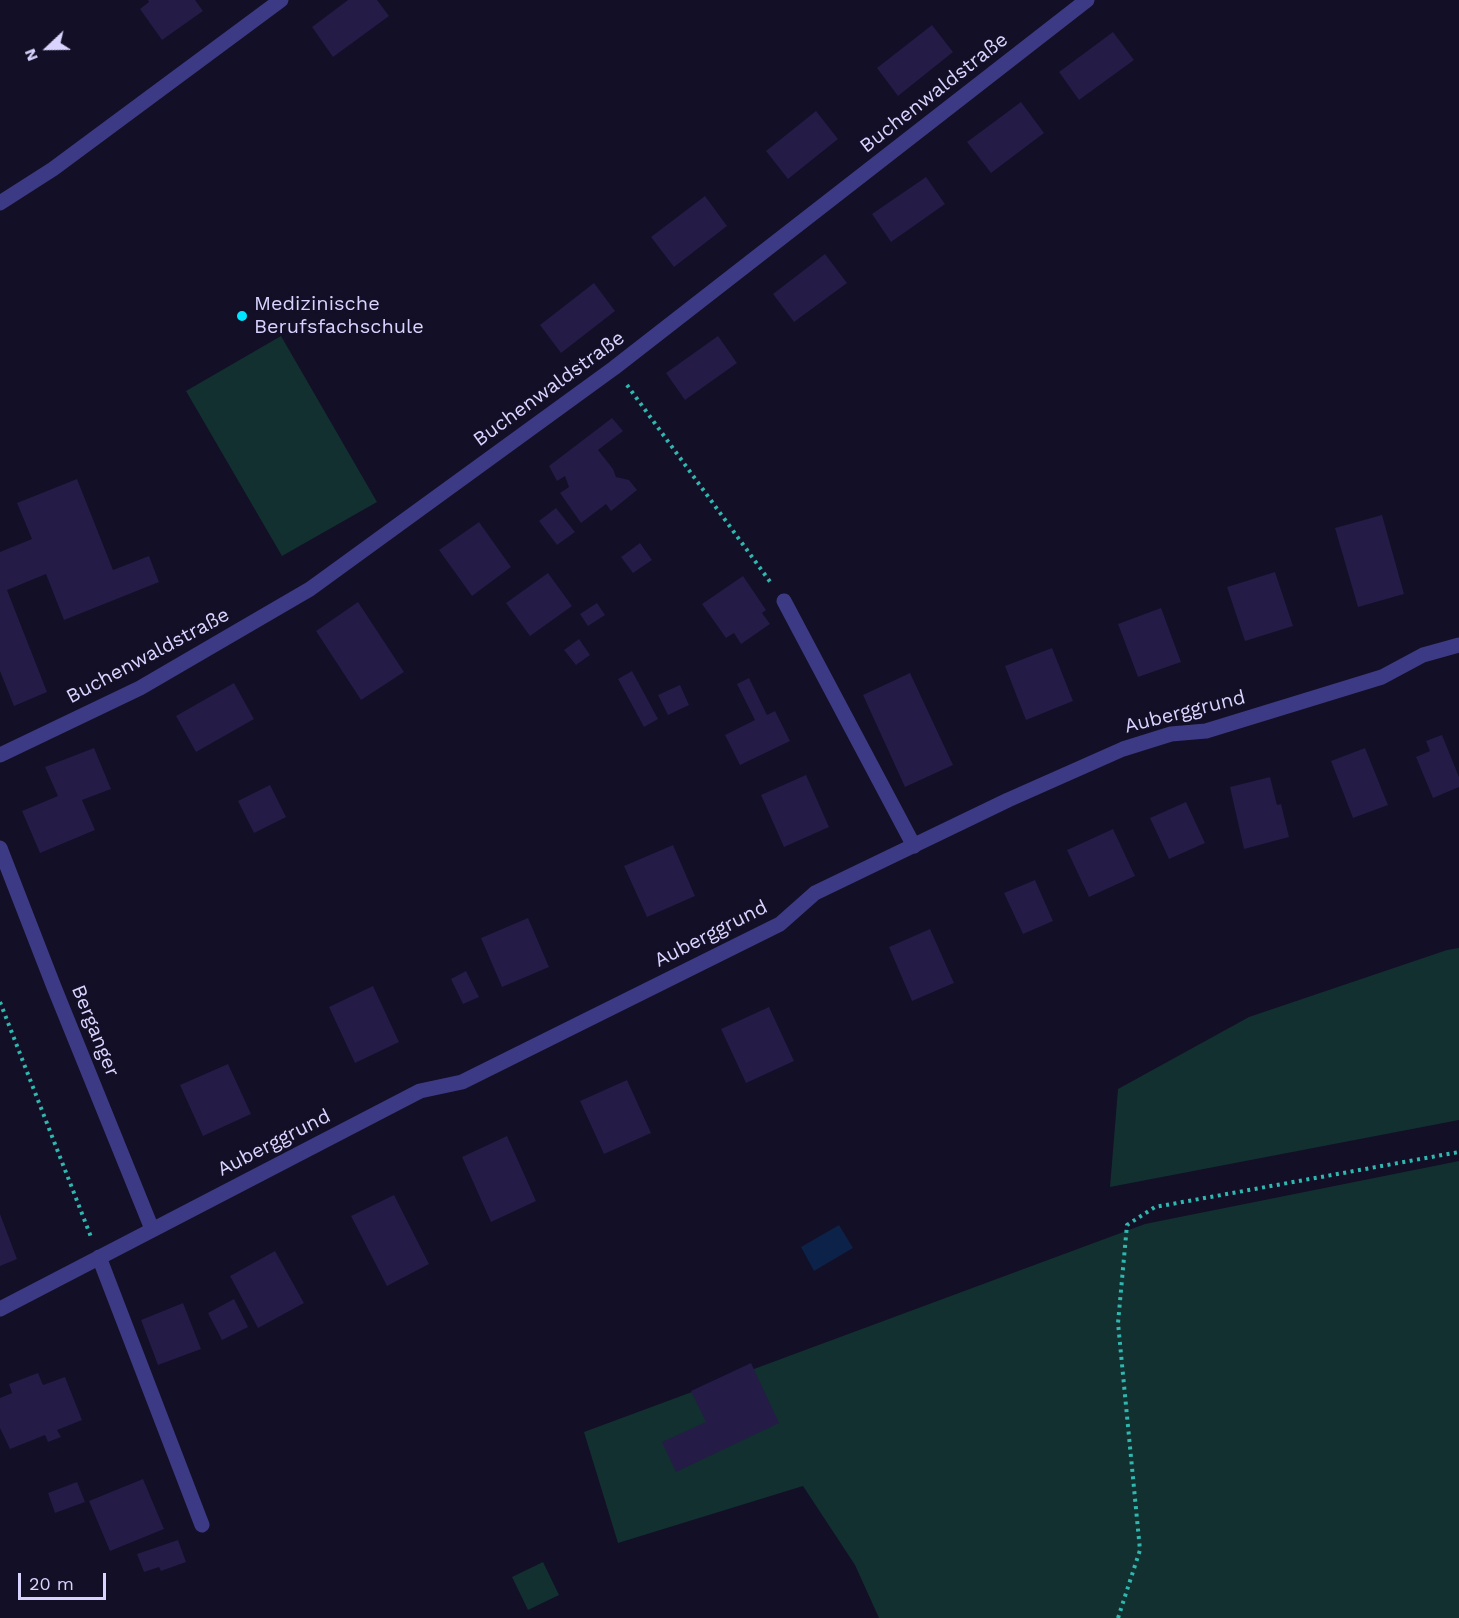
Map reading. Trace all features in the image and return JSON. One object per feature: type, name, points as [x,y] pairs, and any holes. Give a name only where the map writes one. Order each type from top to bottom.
[{"type":"street","points":[[0,203],[63,162],[280,0]]},
{"type":"street","name":"Buchenwaldstraße","points":[[0,755],[140,688],[310,590],[614,368],[1088,0]]},
{"type":"street","points":[[784,601],[914,846]]},
{"type":"street","name":"Auberggrund","points":[[0,1309],[420,1091],[462,1082],[780,924],[815,893],[1008,800],[1123,749],[1171,734],[1206,731],[1382,677],[1423,655],[1459,645]]},
{"type":"street","name":"Berganger","points":[[0,848],[152,1229]]},
{"type":"street","points":[[99,1257],[202,1526]]},
{"type":"path","points":[[614,368],[784,601]]},
{"type":"path","points":[[0,1002],[99,1257]]},
{"type":"path","points":[[1118,1618],[1140,1550],[1118,1323],[1127,1225],[1155,1207],[1459,1152]]},
{"type":"green space","points":[[281,336],[377,502],[282,556],[186,391]]},
{"type":"green space","points":[[1459,948],[1459,1120],[1110,1187],[1118,1089],[1249,1017],[1447,950]]},
{"type":"green space","points":[[1459,1161],[1459,1618],[879,1618],[855,1565],[803,1486],[618,1543],[584,1432],[1145,1224]]},
{"type":"green space","points":[[543,1562],[559,1595],[528,1610],[512,1577]]},
{"type":"water","points":[[839,1225],[853,1248],[814,1271],[801,1247]]},
{"type":"building","points":[[148,0],[195,0],[203,11],[162,40],[140,9],[149,2]]},
{"type":"building","points":[[348,0],[377,0],[389,16],[333,57],[312,27]]},
{"type":"building","points":[[932,25],[953,52],[898,96],[877,68]]},
{"type":"building","points":[[1113,32],[1134,60],[1079,100],[1059,72]]},
{"type":"building","points":[[1021,102],[1044,133],[991,173],[967,142]]},
{"type":"building","points":[[816,111],[838,139],[788,179],[766,151]]},
{"type":"building","points":[[926,177],[945,204],[891,242],[872,214]]},
{"type":"building","points":[[705,196],[727,226],[674,267],[651,237]]},
{"type":"building","points":[[825,254],[847,283],[794,322],[773,294]]},
{"type":"building","points":[[594,283],[615,311],[561,353],[540,325]]},
{"type":"building","points":[[718,336],[737,363],[685,400],[666,373]]},
{"type":"building","points":[[612,418],[623,431],[598,450],[613,469],[616,477],[629,480],[637,490],[611,511],[606,504],[581,523],[560,493],[569,487],[565,476],[557,481],[549,466]]},
{"type":"building","points":[[77,479],[113,570],[149,556],[159,582],[64,620],[46,574],[7,590],[47,692],[14,706],[0,671],[0,552],[32,539],[17,503]]},
{"type":"building","points":[[556,508],[575,532],[557,545],[539,521]]},
{"type":"building","points":[[1382,515],[1404,594],[1358,607],[1335,528]]},
{"type":"building","points":[[479,522],[511,567],[472,596],[439,550]]},
{"type":"building","points":[[640,543],[652,560],[633,573],[621,557]]},
{"type":"building","points":[[1275,572],[1293,626],[1245,641],[1227,587]]},
{"type":"building","points":[[548,573],[572,606],[530,636],[506,603]]},
{"type":"building","points":[[743,576],[766,610],[762,613],[770,624],[741,644],[734,633],[726,638],[702,604]]},
{"type":"building","points":[[358,602],[404,672],[361,700],[316,631]]},
{"type":"building","points":[[597,603],[605,615],[588,626],[580,614]]},
{"type":"building","points":[[1161,608],[1181,662],[1138,677],[1118,624]]},
{"type":"building","points":[[579,639],[590,655],[576,665],[564,650]]},
{"type":"building","points":[[1052,648],[1073,701],[1026,720],[1005,666]]},
{"type":"building","points":[[632,671],[658,719],[644,727],[618,679]]},
{"type":"building","points":[[910,673],[953,765],[905,787],[863,695]]},
{"type":"building","points":[[749,678],[767,715],[775,711],[790,741],[740,765],[725,735],[755,720],[737,684]]},
{"type":"building","points":[[234,683],[254,719],[196,752],[176,716]]},
{"type":"building","points":[[680,685],[689,705],[668,715],[658,695]]},
{"type":"building","points":[[1442,735],[1459,777],[1459,787],[1433,798],[1416,757],[1430,751],[1426,741]]},
{"type":"building","points":[[94,748],[111,789],[82,800],[95,830],[40,853],[22,811],[58,796],[45,767]]},
{"type":"building","points":[[1365,748],[1388,805],[1353,818],[1331,761]]},
{"type":"building","points":[[806,775],[829,827],[784,847],[761,795]]},
{"type":"building","points":[[1270,777],[1277,805],[1281,804],[1289,837],[1244,849],[1230,787]]},
{"type":"building","points":[[270,785],[286,817],[254,833],[238,801]]},
{"type":"building","points":[[1186,802],[1205,843],[1169,859],[1150,818]]},
{"type":"building","points":[[1113,829],[1135,876],[1089,897],[1067,850]]},
{"type":"building","points":[[673,845],[695,896],[647,917],[624,866]]},
{"type":"building","points":[[1035,880],[1053,921],[1023,934],[1004,893]]},
{"type":"building","points":[[528,918],[549,967],[502,987],[481,938]]},
{"type":"building","points":[[930,929],[954,983],[912,1001],[889,947]]},
{"type":"building","points":[[466,971],[479,997],[463,1004],[451,979]]},
{"type":"building","points":[[373,986],[399,1042],[355,1063],[329,1007]]},
{"type":"building","points":[[769,1007],[794,1061],[746,1083],[721,1029]]},
{"type":"building","points":[[228,1064],[251,1114],[203,1136],[180,1085]]},
{"type":"building","points":[[627,1080],[651,1133],[604,1154],[580,1101]]},
{"type":"building","points":[[507,1136],[536,1201],[491,1222],[462,1157]]},
{"type":"building","points":[[394,1195],[429,1264],[387,1286],[351,1216]]},
{"type":"building","points":[[0,1214],[17,1259],[0,1266]]},
{"type":"building","points":[[275,1251],[304,1303],[258,1328],[230,1276]]},
{"type":"building","points":[[234,1299],[248,1327],[222,1340],[208,1313]]},
{"type":"building","points":[[183,1303],[201,1349],[158,1365],[141,1320]]},
{"type":"building","points":[[751,1363],[779,1423],[676,1472],[662,1442],[706,1422],[691,1391]]},
{"type":"building","points":[[38,1373],[43,1385],[65,1377],[82,1420],[57,1430],[61,1437],[48,1442],[45,1435],[10,1449],[0,1428],[0,1398],[12,1393],[9,1384]]},
{"type":"building","points":[[143,1479],[164,1529],[110,1551],[89,1501]]},
{"type":"building","points":[[77,1482],[85,1502],[55,1513],[48,1493]]},
{"type":"building","points":[[178,1540],[186,1562],[161,1571],[159,1567],[144,1572],[137,1554]]},
{"type":"place","name":"Medizinische Berufsfachschule","points":[[242,316]]}]
